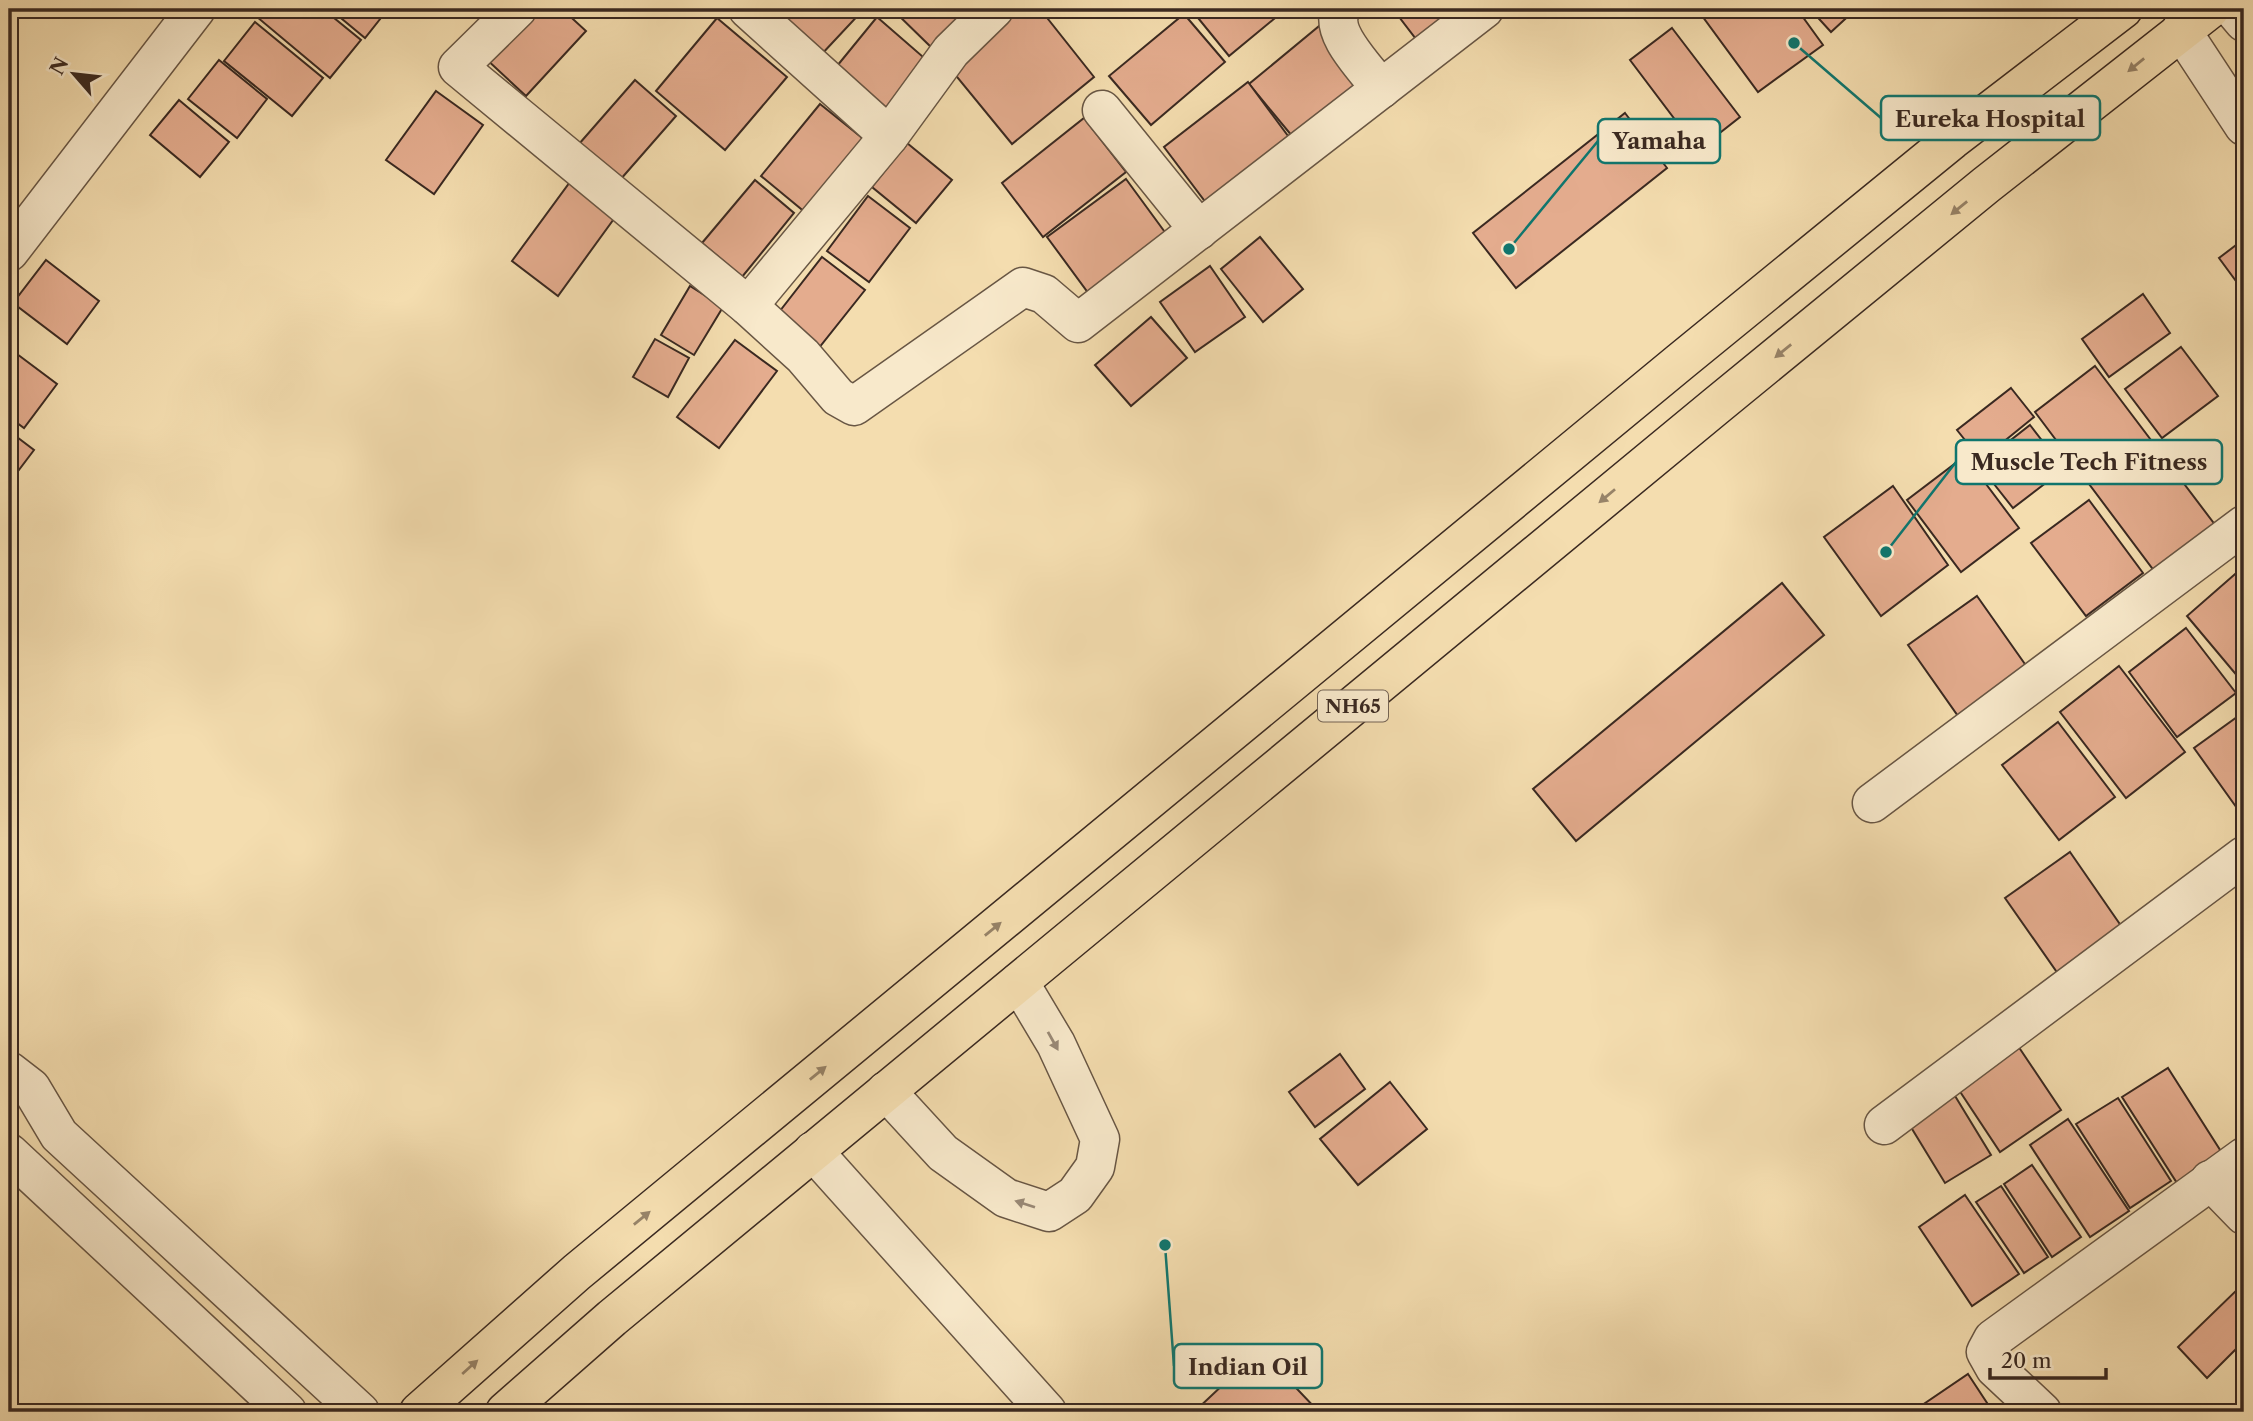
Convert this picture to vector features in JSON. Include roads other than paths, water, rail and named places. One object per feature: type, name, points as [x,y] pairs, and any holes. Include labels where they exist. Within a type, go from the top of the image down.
[{"type":"highway","name":"NH65","points":[[419,1412],[587,1263],[1680,362],[1952,141],[2123,9]]},
{"type":"highway","name":"NH65","points":[[505,1412],[612,1318],[1716,406],[2196,19]]},
{"type":"highway","points":[[1680,362],[1716,406]]},
{"type":"highway","points":[[1640,396],[1676,439]]},
{"type":"street","points":[[9,252],[196,9]]},
{"type":"street","points":[[517,9],[458,67],[748,306],[803,356],[838,397],[854,406],[1023,287],[1044,294],[1078,323],[1484,9]]},
{"type":"street","points":[[748,9],[889,136]]},
{"type":"street","points":[[748,306],[889,136],[951,51],[994,9]]},
{"type":"street","points":[[1341,9],[1337,17],[1340,32],[1381,89]]},
{"type":"street","points":[[2233,9],[2244,22]]},
{"type":"street","points":[[2196,19],[2244,126]]},
{"type":"street","points":[[1102,110],[1199,230]]},
{"type":"street","points":[[1872,803],[2244,525]]},
{"type":"street","points":[[1884,1125],[2244,856]]},
{"type":"street","points":[[886,1091],[943,1153],[1006,1198],[1049,1212],[1075,1195],[1095,1167],[1100,1139],[1056,1044],[1019,982]]},
{"type":"street","points":[[9,1071],[31,1088],[59,1135],[359,1412]]},
{"type":"street","points":[[813,1152],[1047,1412]]},
{"type":"street","points":[[9,1153],[287,1412]]},
{"type":"street","points":[[2042,1412],[1995,1368],[1986,1352],[1993,1339],[2244,1157]]},
{"type":"street","points":[[2210,1180],[2244,1215]]},
{"type":"place","name":"Eureka Hospital","points":[[1794,43]]},
{"type":"place","name":"Yamaha","points":[[1509,249]]},
{"type":"place","name":"Muscle Tech Fitness","points":[[1886,552]]},
{"type":"place","name":"Indian Oil","points":[[1165,1245]]}]
